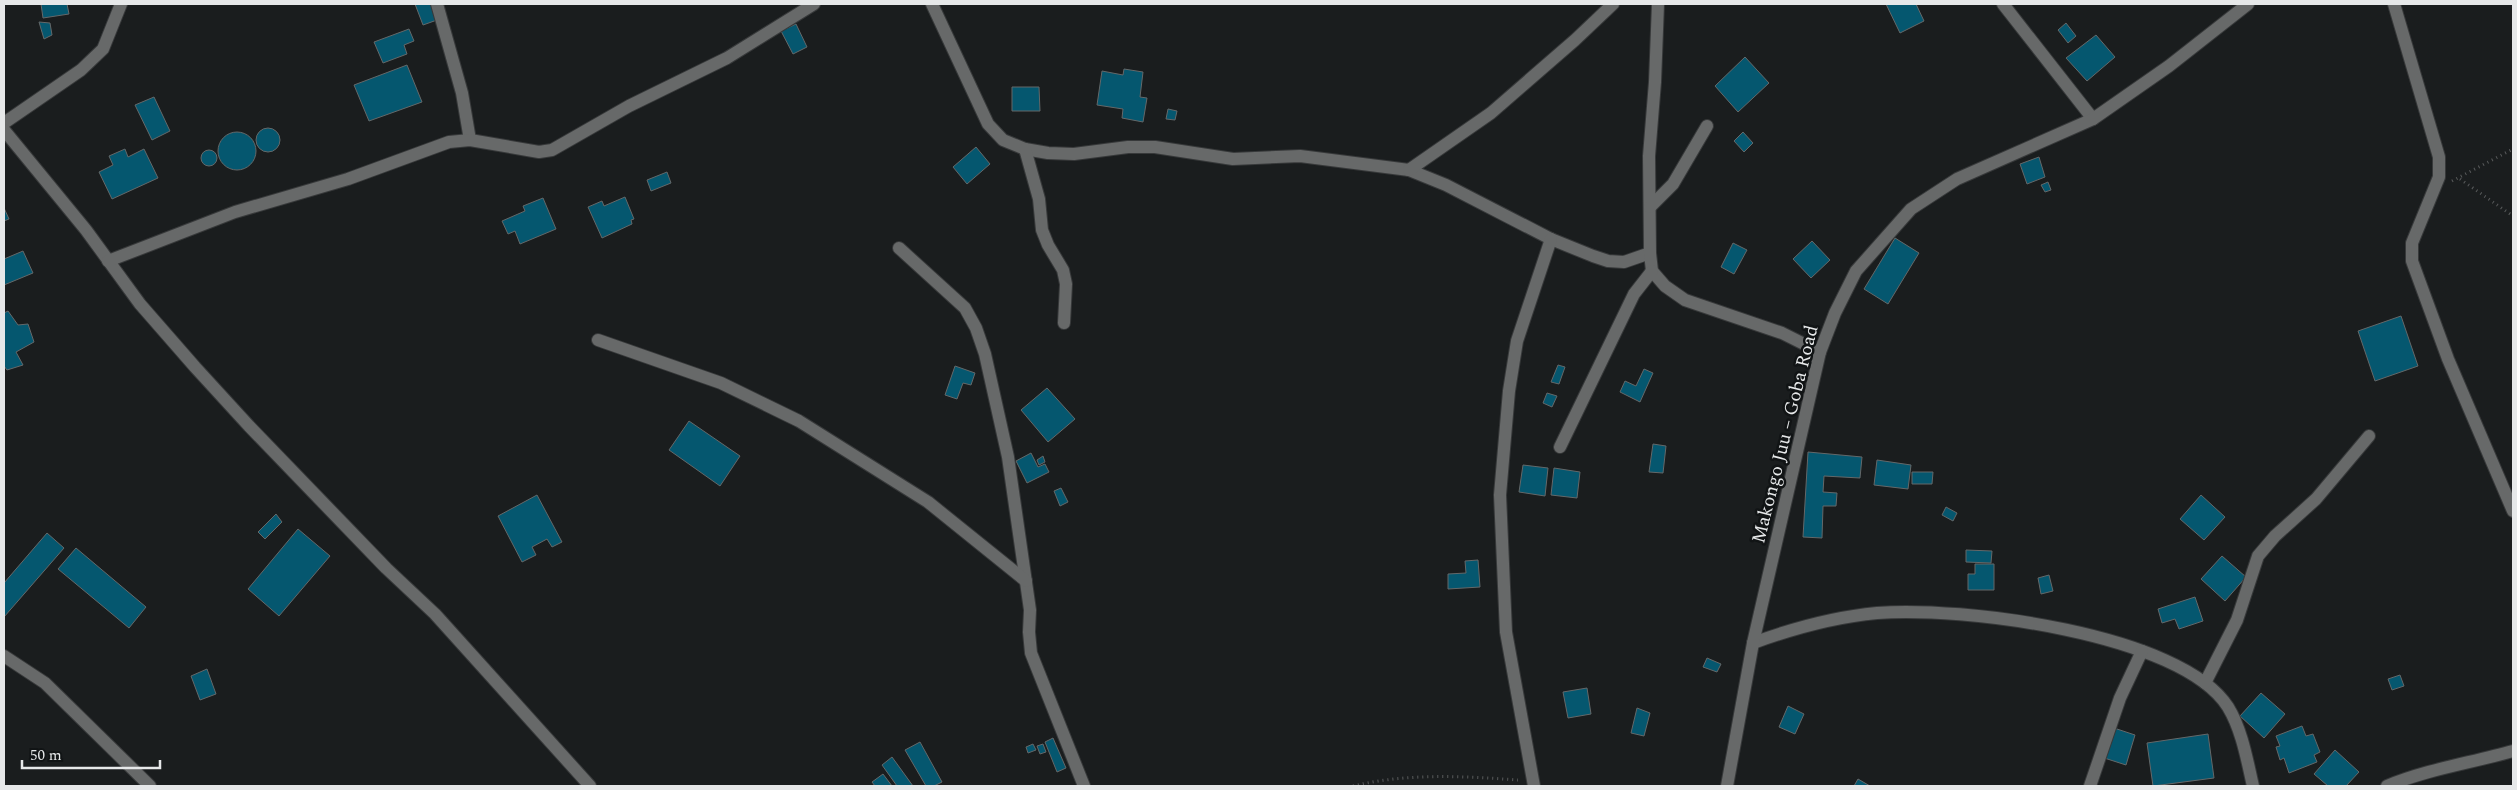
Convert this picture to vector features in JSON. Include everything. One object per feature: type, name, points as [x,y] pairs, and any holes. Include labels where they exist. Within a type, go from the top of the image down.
[{"type":"street","points":[[4,123],[81,70],[102,49],[121,4]]},
{"type":"street","points":[[437,4],[462,93],[470,140]]},
{"type":"street","points":[[108,260],[235,212],[348,179],[449,142],[470,140],[539,152],[552,150],[629,106],[727,58],[814,4]]},
{"type":"street","points":[[932,4],[988,124],[1003,140],[1025,149],[1048,153],[1074,154],[1128,147],[1155,147],[1233,159],[1300,156],[1409,170],[1446,185],[1551,239],[1608,261],[1624,262],[1650,253]]},
{"type":"street","points":[[1409,170],[1491,113],[1575,40],[1613,4]]},
{"type":"street","points":[[1658,4],[1655,82],[1649,156],[1650,253],[1652,271],[1665,286],[1686,300],[1782,332],[1820,352]]},
{"type":"street","points":[[2003,4],[2093,119]]},
{"type":"street","name":"Makongo Juu – Goba Road","points":[[1727,786],[1753,643],[1820,352],[1835,313],[1856,270],[1911,209],[1957,179],[2093,119],[2169,66],[2248,4]]},
{"type":"street","points":[[2394,4],[2439,156],[2439,177],[2412,243],[2412,261],[2448,359],[2513,511]]},
{"type":"street","points":[[1650,207],[1673,184],[1707,126]]},
{"type":"street","points":[[4,130],[42,174],[140,304],[249,426],[386,568],[435,614],[590,786]]},
{"type":"street","points":[[1025,149],[1039,199],[1042,230],[1048,245],[1064,270],[1066,284],[1064,322]]},
{"type":"street","points":[[1534,784],[1506,632],[1500,494],[1509,391],[1517,340],[1551,239]]},
{"type":"street","points":[[899,248],[965,308],[976,328],[985,354],[1008,457],[1030,610],[1029,632],[1031,653],[1084,786]]},
{"type":"street","points":[[1560,447],[1634,294],[1652,271]]},
{"type":"street","points":[[598,340],[721,383],[799,421],[928,502],[1026,581]]},
{"type":"street","points":[[2205,682],[2237,620],[2258,556],[2274,536],[2316,499],[2370,436]]},
{"type":"street","points":[[1753,643],[1789,630],[1833,618],[1919,611],[2009,618],[2142,650],[2173,663],[2205,682],[2228,707],[2242,742],[2253,786]]},
{"type":"street","points":[[2090,786],[2120,698],[2142,650]]},
{"type":"street","points":[[4,656],[45,684],[150,786]]},
{"type":"street","points":[[2388,786],[2438,769],[2513,751]]},
{"type":"path","points":[[2435,189],[2513,149]]},
{"type":"path","points":[[2459,178],[2513,216]]},
{"type":"path","points":[[1353,786],[1378,780],[1452,775],[1534,784]]},
{"type":"building","points":[[41,4],[67,4],[69,14],[43,18]]},
{"type":"building","points":[[415,4],[431,4],[437,20],[423,25]]},
{"type":"building","points":[[1886,4],[1916,4],[1924,21],[1900,33]]},
{"type":"building","points":[[39,22],[50,23],[52,35],[44,39]]},
{"type":"building","points":[[2066,23],[2076,36],[2068,43],[2058,30]]},
{"type":"building","points":[[796,24],[807,47],[793,54],[781,31]]},
{"type":"building","points":[[409,29],[414,41],[404,45],[407,54],[383,63],[374,42]]},
{"type":"building","points":[[2096,35],[2115,57],[2087,81],[2066,58]]},
{"type":"building","points":[[1745,57],[1769,83],[1738,112],[1715,86]]},
{"type":"building","points":[[407,65],[422,102],[369,121],[354,85]]},
{"type":"building","points":[[1124,69],[1143,72],[1140,97],[1147,98],[1143,122],[1122,118],[1123,109],[1097,105],[1102,71],[1123,75]]},
{"type":"building","points":[[1012,87],[1039,87],[1040,111],[1012,111]]},
{"type":"building","points":[[154,97],[170,131],[152,140],[135,105]]},
{"type":"building","points":[[1168,109],[1177,111],[1175,120],[1166,119]]},
{"type":"building","points":[[268,128],[277,131],[280,140],[277,149],[268,152],[259,149],[256,140],[259,131]]},
{"type":"building","points":[[237,132],[251,137],[256,151],[251,165],[237,170],[223,165],[218,151],[223,137]]},
{"type":"building","points":[[1743,132],[1753,143],[1744,152],[1734,141]]},
{"type":"building","points":[[976,147],[990,164],[967,184],[953,167]]},
{"type":"building","points":[[125,149],[128,157],[144,149],[158,178],[112,199],[99,172],[113,165],[109,156]]},
{"type":"building","points":[[206,150],[212,150],[217,155],[215,164],[206,166],[201,161],[201,155]]},
{"type":"building","points":[[2039,157],[2045,177],[2027,184],[2020,164]]},
{"type":"building","points":[[667,172],[671,183],[651,191],[647,180]]},
{"type":"building","points":[[2048,182],[2051,190],[2045,192],[2041,185]]},
{"type":"building","points":[[625,197],[634,219],[631,220],[632,224],[602,238],[588,207],[602,201],[604,206]]},
{"type":"building","points":[[543,198],[556,229],[520,244],[515,231],[508,234],[502,221],[525,211],[523,206]]},
{"type":"building","points":[[4,208],[9,219],[4,221]]},
{"type":"building","points":[[1895,238],[1919,253],[1888,304],[1864,289]]},
{"type":"building","points":[[1812,241],[1830,260],[1811,278],[1793,259]]},
{"type":"building","points":[[1733,243],[1747,250],[1734,274],[1721,267]]},
{"type":"building","points":[[23,251],[33,273],[4,285],[4,259]]},
{"type":"building","points":[[8,311],[18,325],[28,324],[34,342],[16,352],[23,365],[7,370],[4,366],[4,313]]},
{"type":"building","points":[[2401,316],[2418,366],[2375,381],[2358,331]]},
{"type":"building","points":[[1558,365],[1565,367],[1559,384],[1551,382]]},
{"type":"building","points":[[955,366],[975,373],[971,385],[963,383],[957,399],[945,395]]},
{"type":"building","points":[[1644,369],[1653,373],[1640,402],[1620,392],[1625,381],[1636,386]]},
{"type":"building","points":[[1047,388],[1075,419],[1048,442],[1021,410]]},
{"type":"building","points":[[1547,393],[1557,396],[1552,407],[1543,403]]},
{"type":"building","points":[[689,421],[740,456],[720,486],[669,450]]},
{"type":"building","points":[[1653,444],[1666,446],[1663,473],[1649,472]]},
{"type":"building","points":[[1808,452],[1862,457],[1860,478],[1824,476],[1823,492],[1837,493],[1836,506],[1823,506],[1822,538],[1803,537]]},
{"type":"building","points":[[1031,453],[1038,467],[1045,464],[1049,472],[1027,483],[1016,461]]},
{"type":"building","points":[[1043,456],[1045,462],[1039,465],[1037,460]]},
{"type":"building","points":[[1877,460],[1911,465],[1908,489],[1874,485]]},
{"type":"building","points":[[1523,465],[1548,468],[1545,496],[1519,492]]},
{"type":"building","points":[[1554,468],[1580,472],[1577,498],[1551,495]]},
{"type":"building","points":[[1912,472],[1933,472],[1932,484],[1912,484]]},
{"type":"building","points":[[1061,488],[1068,502],[1060,506],[1054,491]]},
{"type":"building","points":[[537,495],[562,542],[552,547],[547,539],[532,547],[536,555],[522,562],[498,516]]},
{"type":"building","points":[[2201,495],[2225,517],[2204,540],[2180,519]]},
{"type":"building","points":[[1946,507],[1957,513],[1953,521],[1942,515]]},
{"type":"building","points":[[276,514],[282,522],[265,539],[258,532]]},
{"type":"building","points":[[298,529],[330,556],[279,616],[248,589]]},
{"type":"building","points":[[47,533],[64,548],[4,617],[4,583]]},
{"type":"building","points":[[76,548],[146,607],[129,628],[58,569]]},
{"type":"building","points":[[1966,550],[1992,551],[1991,563],[1966,562]]},
{"type":"building","points":[[2222,556],[2246,577],[2225,601],[2201,579]]},
{"type":"building","points":[[1478,560],[1480,587],[1448,589],[1448,574],[1466,573],[1465,561]]},
{"type":"building","points":[[1975,564],[1994,564],[1994,590],[1968,590],[1968,574],[1975,574]]},
{"type":"building","points":[[2049,575],[2053,591],[2041,594],[2038,578]]},
{"type":"building","points":[[2195,597],[2203,621],[2179,629],[2175,619],[2162,623],[2158,609]]},
{"type":"building","points":[[1707,658],[1721,664],[1717,672],[1703,667]]},
{"type":"building","points":[[207,669],[216,694],[200,700],[191,676]]},
{"type":"building","points":[[2400,675],[2404,686],[2392,690],[2388,679]]},
{"type":"building","points":[[1587,688],[1591,714],[1568,718],[1563,692]]},
{"type":"building","points":[[2261,693],[2285,714],[2264,738],[2240,716]]},
{"type":"building","points":[[1788,706],[1804,714],[1795,734],[1779,727]]},
{"type":"building","points":[[1637,708],[1650,713],[1644,736],[1631,733]]},
{"type":"building","points":[[2105,725],[2135,735],[2126,765],[2095,755]]},
{"type":"building","points":[[2302,726],[2306,736],[2313,734],[2320,752],[2314,755],[2317,762],[2289,773],[2284,758],[2280,760],[2276,747],[2280,746],[2276,736]]},
{"type":"building","points":[[2208,734],[2214,778],[2153,786],[2147,743]]},
{"type":"building","points":[[1053,738],[1066,768],[1057,772],[1045,742]]},
{"type":"building","points":[[920,742],[942,782],[934,786],[926,786],[905,750]]},
{"type":"building","points":[[1033,744],[1036,750],[1028,753],[1026,747]]},
{"type":"building","points":[[1043,744],[1046,752],[1040,754],[1037,746]]},
{"type":"building","points":[[2335,750],[2359,772],[2346,786],[2328,786],[2314,774]]},
{"type":"building","points":[[892,757],[913,786],[897,786],[882,765]]},
{"type":"building","points":[[883,774],[892,786],[875,786],[872,782]]},
{"type":"building","points":[[1858,779],[1870,786],[1854,786]]}]
